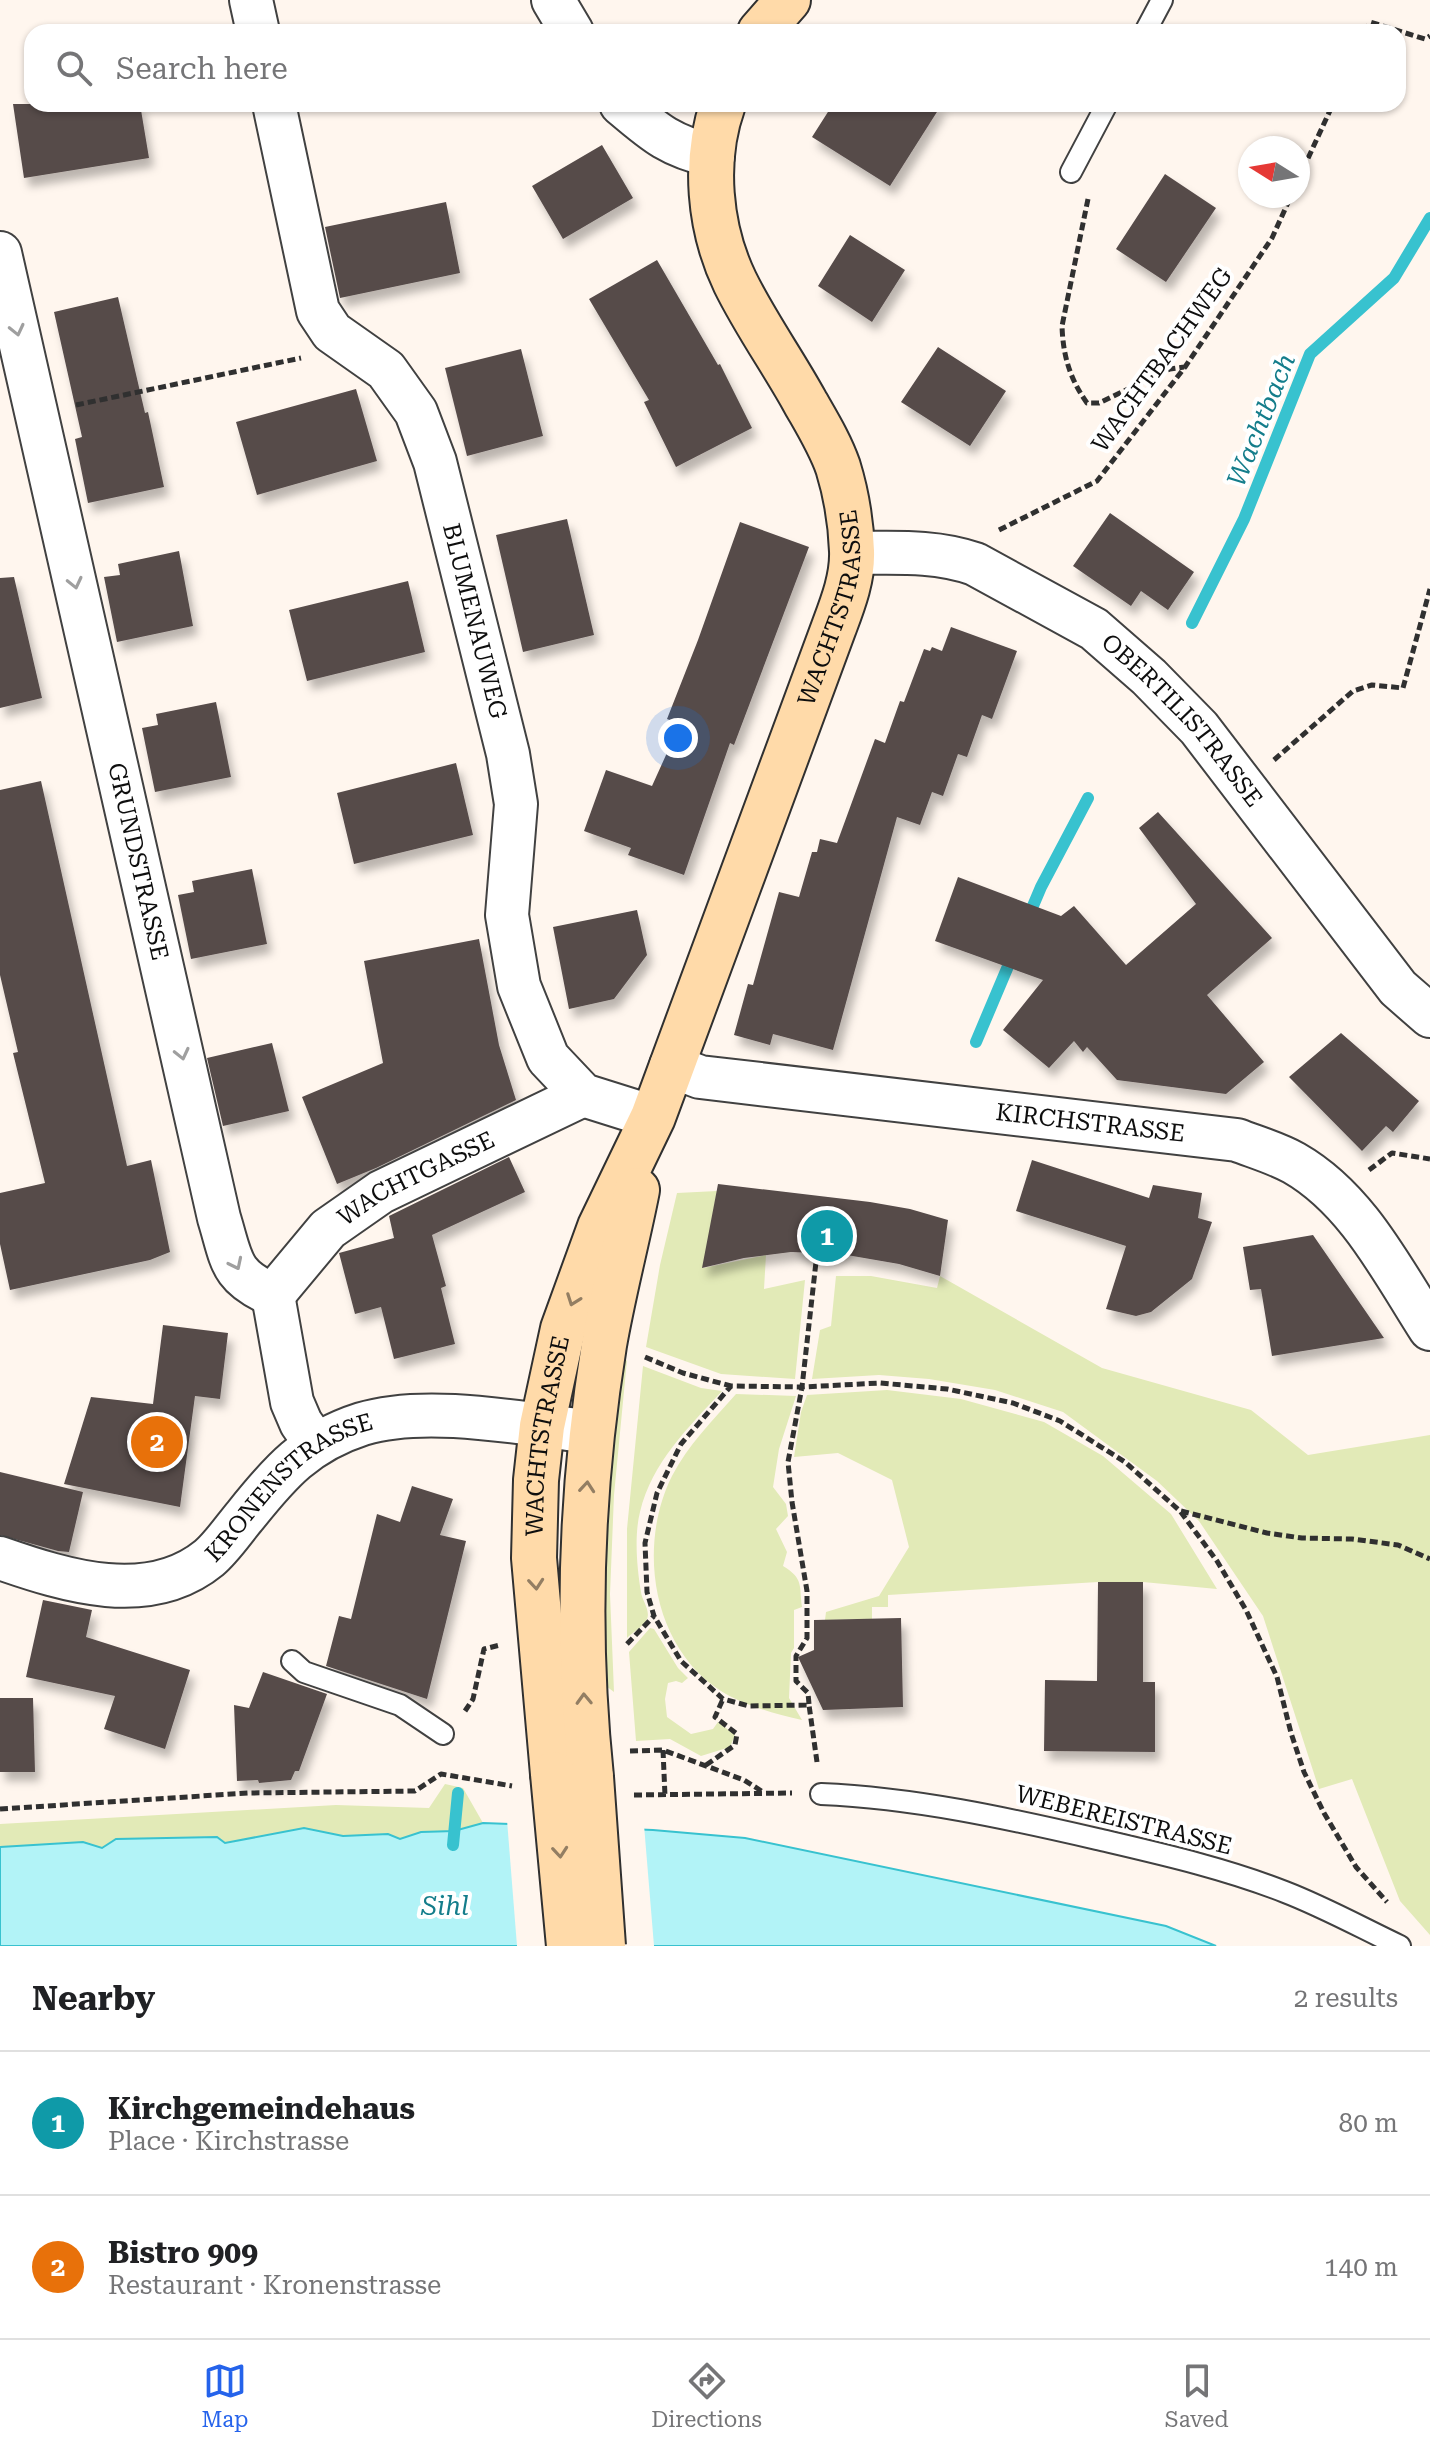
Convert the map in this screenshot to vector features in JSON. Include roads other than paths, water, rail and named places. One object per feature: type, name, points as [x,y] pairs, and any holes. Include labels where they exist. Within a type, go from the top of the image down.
[{"type":"main road","points":[[767,24],[788,0]]},
{"type":"main road","name":"WACHTSTRASSE","points":[[572,1776],[534,1558],[536,1480],[542,1426],[563,1329],[600,1227],[653,1117],[834,627],[848,587],[853,553],[847,505],[838,468],[826,439],[735,281],[715,220],[711,190],[720,112]]},
{"type":"main road","name":"WACHTSTRASSE","points":[[572,1776],[584,1709],[583,1537],[592,1432],[604,1342],[653,1117]]},
{"type":"main road","points":[[569,1946],[572,1776]]},
{"type":"main road","points":[[572,1776],[603,1946]]},
{"type":"street","points":[[251,0],[256,24]]},
{"type":"street","points":[[553,0],[567,24]]},
{"type":"street","name":"BLUMENAUWEG","points":[[276,112],[318,311],[332,332],[386,370],[416,412],[435,462],[508,754],[516,804],[507,915],[519,986],[548,1058],[583,1095],[653,1117]]},
{"type":"street","points":[[630,112],[661,138],[685,150],[713,156]]},
{"type":"street","name":"GRUNDSTRASSE","points":[[0,253],[219,1218],[236,1272],[254,1287],[273,1295]]},
{"type":"street","name":"OBERTILISTRASSE","points":[[853,553],[931,553],[954,557],[975,564],[1094,629],[1149,677],[1199,728],[1398,988],[1430,1016]]},
{"type":"street","name":"KIRCHSTRASSE","points":[[671,1066],[700,1077],[1237,1140],[1294,1163],[1337,1195],[1362,1226],[1430,1329]]},
{"type":"street","name":"WACHTGASSE","points":[[273,1295],[328,1229],[381,1192],[583,1095]]},
{"type":"street","points":[[273,1295],[292,1402],[301,1423],[316,1444]]},
{"type":"street","name":"KRONENSTRASSE","points":[[0,1558],[53,1576],[127,1587],[171,1581],[209,1557],[278,1474],[316,1444],[363,1424],[412,1416],[461,1416],[592,1432]]},
{"type":"lane","points":[[1149,24],[1162,0]]},
{"type":"lane","points":[[1071,172],[1103,112]]},
{"type":"lane","points":[[292,1661],[304,1672],[400,1705],[443,1734]]},
{"type":"lane","name":"WEBEREISTRASSE","points":[[821,1794],[917,1802],[1004,1817],[1198,1863],[1287,1892],[1400,1946]]},
{"type":"water","name":"Sihl","points":[[483,1823],[653,1830],[745,1838],[1166,1926],[1216,1946],[0,1946],[0,1847],[83,1842],[102,1848],[116,1839],[217,1837],[225,1843],[304,1828],[343,1836],[388,1834],[400,1839],[421,1832],[454,1831]]},
{"type":"waterway","name":"Wachtbach","points":[[1192,623],[1244,519],[1310,354],[1394,278],[1430,218]]},
{"type":"waterway","name":"Wachtbach","points":[[1027,920],[1088,798]]},
{"type":"waterway","name":"Wachtbach","points":[[976,1042],[1014,952]]},
{"type":"waterway","name":"Wachtbach","points":[[453,1845],[458,1793]]},
{"type":"place","name":"Kirchgemeindehaus","points":[[827,1236]]},
{"type":"place","name":"Bistro 909","points":[[157,1442]]}]
